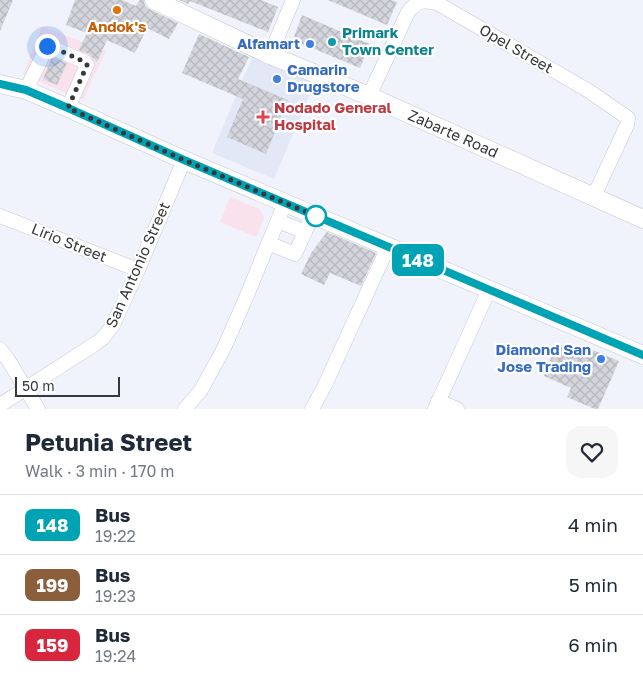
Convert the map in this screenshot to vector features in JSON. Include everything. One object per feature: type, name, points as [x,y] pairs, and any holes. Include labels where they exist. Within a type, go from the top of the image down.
[{"type":"main road","name":"Zabarte Road","points":[[154,0],[270,55],[369,96],[643,219]]},
{"type":"main road","points":[[0,84],[26,90],[184,160],[262,192],[285,204],[313,214],[643,355]]},
{"type":"street","points":[[270,55],[293,0]]},
{"type":"street","name":"Opel Street","points":[[369,96],[408,12],[414,4],[424,0],[437,3],[589,91],[628,118],[627,125],[594,196]]},
{"type":"street","points":[[26,90],[47,48],[50,46],[85,62],[87,65],[68,108]]},
{"type":"street","name":"San Antonio Street","points":[[0,405],[103,338],[113,325],[184,160]]},
{"type":"street","points":[[184,409],[201,390],[224,348],[285,204]]},
{"type":"street","points":[[268,244],[295,254],[313,214]]},
{"type":"street","name":"Lirio Street","points":[[0,216],[138,270]]},
{"type":"street","points":[[278,221],[305,232]]},
{"type":"street","points":[[312,409],[325,385],[388,247]]},
{"type":"street","points":[[457,409],[437,405],[489,290]]},
{"type":"street","points":[[0,350],[7,358],[38,409]]},
{"type":"shaded area","points":[[42,26],[106,51],[83,100],[23,75]]},
{"type":"shaded area","name":"Nodado General Hospital","points":[[253,55],[315,82],[274,179],[212,153]]},
{"type":"shaded area","points":[[230,197],[260,209],[264,218],[256,237],[220,222]]},
{"type":"building","points":[[0,0],[13,0],[0,31]]},
{"type":"building","points":[[75,0],[122,0],[136,6],[140,0],[144,0],[145,6],[149,9],[178,23],[169,39],[147,28],[135,53],[107,40],[97,62],[89,54],[79,50],[87,33],[66,25]]},
{"type":"building","points":[[179,0],[261,0],[278,7],[268,32],[190,1],[188,4]]},
{"type":"building","points":[[328,0],[391,0],[397,2],[387,25]]},
{"type":"building","name":"Primark Town Center","points":[[302,15],[370,44],[360,68],[293,40]]},
{"type":"building","points":[[199,34],[249,57],[238,79],[288,100],[266,154],[227,137],[243,99],[182,73]]},
{"type":"building","points":[[52,57],[67,63],[57,85],[43,79]]},
{"type":"building","points":[[327,232],[376,253],[361,286],[330,273],[324,285],[301,274],[311,253]]},
{"type":"building","points":[[557,343],[585,355],[588,348],[619,361],[598,409],[567,397],[571,388],[544,376]]},
{"type":"bus line","name":"148","points":[[0,84],[26,90],[184,160],[262,192],[285,204],[313,214],[643,355]]},
{"type":"place","name":"Andok's","points":[[117,10]]},
{"type":"place","name":"Primark Town Center","points":[[332,42]]},
{"type":"place","name":"Alfamart","points":[[310,44]]},
{"type":"place","name":"Camarin Drugstore","points":[[277,79]]},
{"type":"place","name":"Nodado General Hospital","points":[[263,117]]},
{"type":"place","name":"Diamond San Jose Trading","points":[[601,359]]},
{"type":"route","points":[[47,46],[85,62],[87,65],[68,108],[316,216]]}]
